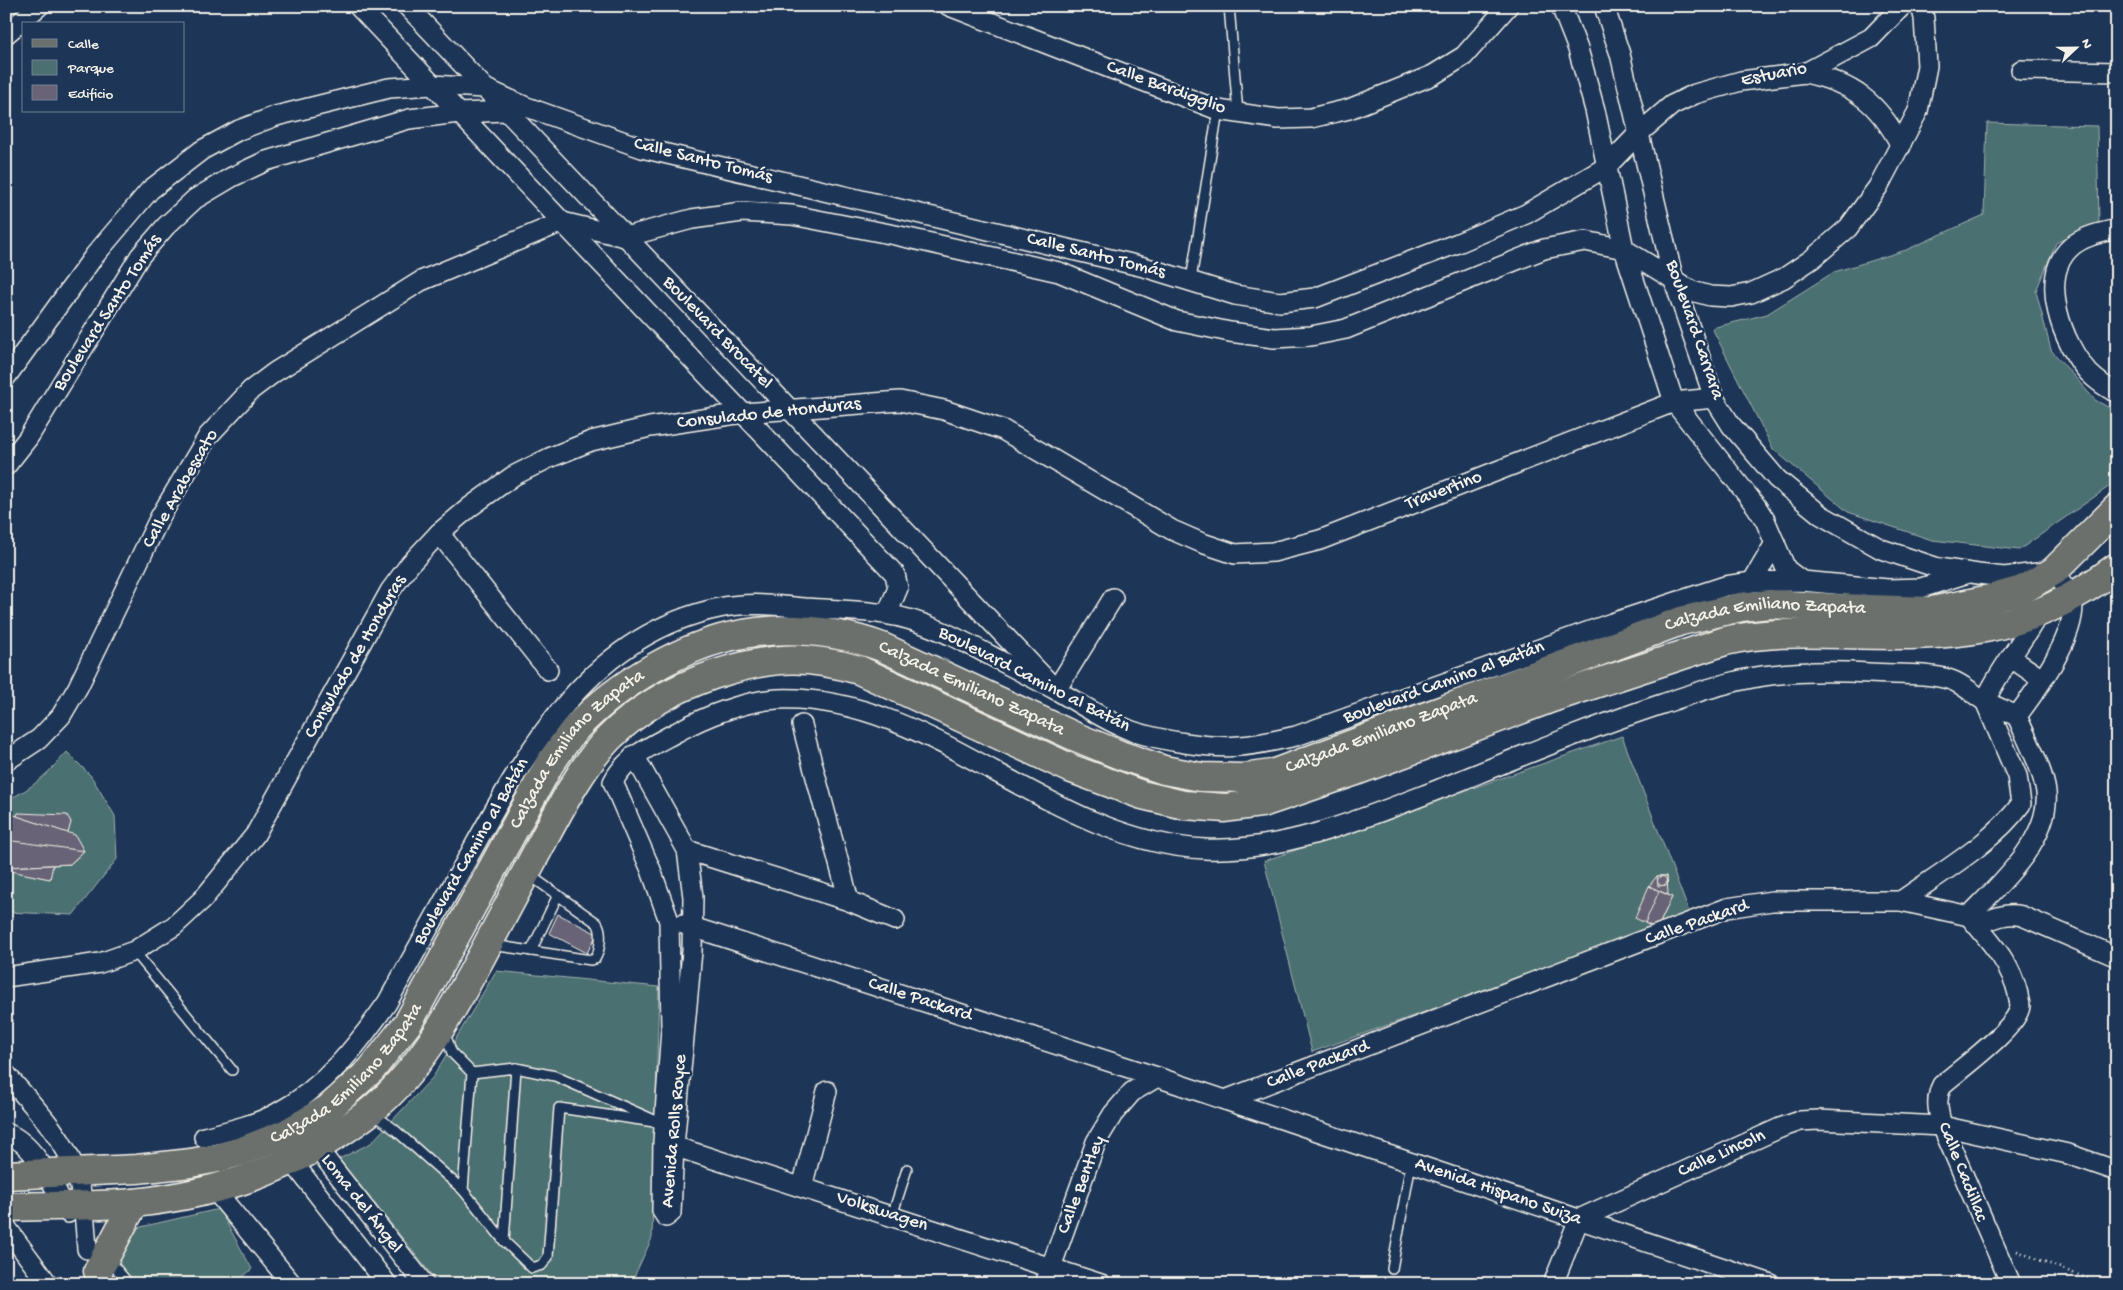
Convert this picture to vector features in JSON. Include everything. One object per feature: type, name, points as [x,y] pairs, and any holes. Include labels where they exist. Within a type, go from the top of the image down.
[{"type":"main road","name":"Calzada Emiliano Zapata","points":[[6,1175],[137,1169],[218,1158],[242,1151],[285,1134],[328,1109],[371,1070],[408,1022],[549,765],[576,729],[608,699],[641,675],[679,656],[709,644],[742,634],[776,631],[810,631],[854,637],[882,647],[1120,755],[1164,770],[1201,777],[1242,778],[1272,774],[1681,621],[1711,613],[1770,604],[1892,611],[1932,610],[1960,606],[2013,583],[2054,571],[2117,508]]},
{"type":"main road","name":"Calzada Emiliano Zapata","points":[[6,1207],[134,1203],[214,1189],[254,1178],[292,1161],[317,1148],[369,1112],[409,1074],[442,1026],[571,790],[609,738],[649,705],[691,683],[729,670],[769,660],[806,658],[833,663],[858,670],[1072,769],[1142,795],[1184,804],[1225,808],[1262,803],[1552,698],[1734,638],[1752,634],[1788,633],[1953,634],[1998,627],[2039,613],[2072,597],[2117,567]]},
{"type":"main road","points":[[99,1265],[134,1203]]},
{"type":"street","points":[[6,34],[39,6]]},
{"type":"street","name":"Boulevard Brocatel","points":[[358,6],[895,574],[898,588],[887,614]]},
{"type":"street","name":"Boulevard Brocatel","points":[[407,6],[1056,690]]},
{"type":"street","name":"Calle Bardigglio","points":[[949,6],[1218,110],[1278,119],[1311,118],[1349,109],[1434,75],[1464,56],[1508,6]]},
{"type":"street","name":"Boulevard Carrara","points":[[1561,6],[1583,66],[1595,110],[1624,249],[1674,402],[1756,506],[1786,569],[1802,581]]},
{"type":"street","name":"Boulevard Carrara","points":[[1604,6],[1620,54],[1674,281],[1714,398],[1731,425],[1776,479],[1821,515],[1881,549],[1917,562],[2013,583]]},
{"type":"street","name":"Estuario","points":[[1639,133],[1672,105],[1695,94],[1741,81],[1805,73],[1872,38],[1902,6]]},
{"type":"street","name":"Calle Santo Tomás","points":[[562,222],[625,237],[692,219],[742,212],[792,215],[895,235],[1059,272],[1177,321],[1230,332],[1274,338],[1311,336],[1346,329],[1544,249],[1585,241],[1624,249],[1692,291],[1710,296],[1731,297],[1751,293],[1784,278],[1812,259],[1848,228],[1878,187],[1918,111],[1927,66],[1924,18],[1921,6]]},
{"type":"street","points":[[2022,70],[2117,72]]},
{"type":"street","points":[[1805,73],[1826,77],[1845,85],[1863,96],[1887,122],[1901,146]]},
{"type":"street","name":"Boulevard Santo Tomás","points":[[6,377],[95,255],[150,190],[202,150],[239,130],[276,116],[389,88],[432,84],[484,88]]},
{"type":"street","name":"Calle Santo Tomás","points":[[484,88],[524,106],[642,148],[1144,266],[1235,295],[1280,302],[1315,298],[1458,243],[1526,214],[1606,167],[1639,133]]},
{"type":"street","points":[[506,111],[524,106]]},
{"type":"street","name":"Boulevard Santo Tomás","points":[[6,466],[28,438],[140,256],[166,226],[195,199],[232,177],[266,161],[409,119],[459,113],[506,111]]},
{"type":"street","name":"Calle Arabescato","points":[[6,761],[40,739],[61,716],[78,687],[160,517],[208,436],[251,390],[275,372],[422,281],[562,222]]},
{"type":"street","points":[[2117,229],[2080,239],[2069,248],[2058,266],[2054,284],[2056,308],[2075,354],[2089,372],[2107,388],[2117,393]]},
{"type":"street","name":"Travertino","points":[[1172,530],[1235,554],[1274,552],[1320,540],[1674,402],[1714,398]]},
{"type":"street","name":"Consulado de Honduras","points":[[6,977],[100,963],[134,951],[174,926],[203,899],[256,834],[390,591],[410,564],[439,533],[470,506],[513,476],[549,458],[591,441],[650,427],[743,413],[790,411],[900,401],[944,410],[1003,430],[1172,530]]},
{"type":"street","points":[[439,533],[548,670]]},
{"type":"street","points":[[1752,582],[1775,543]]},
{"type":"street","points":[[2017,716],[2056,657],[2072,620],[2072,597],[2054,571]]},
{"type":"street","name":"Boulevard Camino al Batán","points":[[204,1137],[232,1130],[276,1114],[310,1093],[342,1061],[365,1034],[387,1002],[515,773],[560,709],[589,677],[623,650],[648,634],[717,608],[740,605],[766,605],[887,614],[942,630],[1056,690],[1095,714],[1132,731],[1199,744],[1236,747],[1267,743],[1296,736],[1621,620],[1725,586],[1752,582],[1802,581],[1905,589],[1922,588],[1968,573]]},
{"type":"street","points":[[1902,901],[1996,832],[2011,818],[2021,804],[2017,776],[1985,701],[1994,683],[2039,613],[2013,583]]},
{"type":"street","points":[[1056,690],[1113,598]]},
{"type":"street","points":[[2011,658],[2042,679]]},
{"type":"street","points":[[895,920],[849,901],[687,850],[634,755],[686,727],[726,710],[773,699],[815,700],[868,712],[918,731],[1059,807],[1146,841],[1179,847],[1211,849],[1250,847],[1288,841],[1378,814],[1597,726],[1720,685],[1763,676],[1842,672],[1930,676],[1953,680],[1985,701],[2017,716],[2039,767],[2046,791],[2045,810],[2040,830],[2032,845],[1973,921]]},
{"type":"street","points":[[802,724],[849,901]]},
{"type":"street","name":"Avenida Rolls Royce","points":[[634,755],[613,782],[651,870],[669,921],[671,1028],[668,1144]]},
{"type":"street","points":[[2021,804],[2045,810]]},
{"type":"street","name":"Avenida Rolls Royce","points":[[668,1144],[693,926],[693,897],[687,850]]},
{"type":"street","name":"Calle Packard","points":[[669,921],[693,926],[1225,1100],[1727,908],[1772,901],[1902,901],[1973,921]]},
{"type":"street","points":[[1973,921],[2004,914],[2022,916],[2117,957]]},
{"type":"street","name":"Calle Cadillac","points":[[1973,921],[2005,960],[2016,983],[2020,1006],[2014,1021],[2005,1032],[1942,1085],[1938,1095],[1938,1110],[1942,1126],[2011,1284]]},
{"type":"street","points":[[6,1074],[57,1137],[76,1172],[74,1204]]},
{"type":"street","name":"Calle Bentley","points":[[1048,1275],[1096,1142],[1113,1114],[1132,1092],[1157,1077]]},
{"type":"street","points":[[802,1187],[827,1091]]},
{"type":"street","name":"Avenida Hispano Suiza","points":[[1225,1100],[1771,1284]]},
{"type":"street","name":"Calle Lincoln","points":[[1579,1219],[1780,1128],[1800,1121],[1818,1120],[1942,1126],[2068,1154],[2117,1171]]},
{"type":"street","points":[[6,1133],[22,1141],[45,1173],[74,1204],[99,1265]]},
{"type":"street","name":"Volkswagen","points":[[668,1144],[892,1216],[1048,1275],[1101,1284]]},
{"type":"street","name":"Loma del Ángel","points":[[317,1148],[424,1284]]},
{"type":"street","name":"Loma del Ángel","points":[[292,1161],[388,1284]]},
{"type":"street","points":[[319,1196],[341,1178]]},
{"type":"street","points":[[214,1189],[292,1284]]},
{"type":"street","points":[[1553,1284],[1579,1219]]},
{"type":"street","points":[[6,1227],[48,1284]]},
{"type":"lane","points":[[1229,6],[1238,113]]},
{"type":"lane","points":[[1192,280],[1218,110]]},
{"type":"lane","points":[[487,945],[591,960],[597,956],[600,926],[526,872]]},
{"type":"lane","points":[[531,951],[558,895]]},
{"type":"lane","points":[[134,951],[232,1070]]},
{"type":"lane","points":[[442,1026],[452,1053],[472,1073],[463,1190]]},
{"type":"lane","points":[[369,1112],[394,1128],[463,1190],[504,1241],[532,1268],[542,1265],[548,1257],[559,1108],[661,1123],[556,1076],[516,1068],[472,1073]]},
{"type":"lane","points":[[504,1241],[516,1068]]},
{"type":"lane","points":[[1392,1269],[1411,1162]]},
{"type":"lane","points":[[892,1216],[907,1169]]},
{"type":"lane","points":[[99,1265],[129,1284]]},
{"type":"path","points":[[1991,1241],[2101,1284]]},
{"type":"green space","points":[[1987,123],[2097,126],[2099,222],[2056,243],[2036,291],[2051,350],[2095,400],[2117,412],[2117,481],[2019,550],[1932,540],[1848,512],[1773,449],[1712,328],[1767,314],[1834,272],[1906,250],[1984,215]]},
{"type":"green space","points":[[1622,736],[1691,917],[1312,1052],[1264,861]]},
{"type":"green space","points":[[67,752],[91,776],[115,816],[117,859],[73,915],[6,912],[6,870],[50,879],[53,865],[70,864],[84,851],[75,835],[68,833],[71,822],[67,815],[17,816],[6,812],[6,800],[32,786]]},
{"type":"green space","points":[[496,971],[659,987],[652,1238],[634,1277],[626,1284],[439,1284],[339,1159],[371,1143],[433,1077]]},
{"type":"green space","points":[[219,1209],[252,1269],[235,1284],[111,1284],[109,1254],[132,1229]]},
{"type":"building","points":[[8,813],[75,835],[84,851],[70,864],[6,867]]},
{"type":"building","points":[[18,813],[67,815],[71,822],[68,833],[17,816]]},
{"type":"building","points":[[6,840],[84,851],[70,864],[6,867]]},
{"type":"building","points":[[53,865],[50,879],[6,870],[6,867]]},
{"type":"building","points":[[1657,876],[1667,876],[1668,895],[1649,886]]},
{"type":"building","points":[[1657,876],[1667,876],[1667,885],[1658,886]]},
{"type":"building","points":[[1662,877],[1666,881],[1662,885],[1658,881]]},
{"type":"building","points":[[1649,886],[1672,897],[1657,929],[1635,918]]},
{"type":"building","points":[[1659,891],[1672,897],[1657,929],[1645,923]]},
{"type":"building","points":[[558,914],[597,934],[587,953],[549,933]]}]
